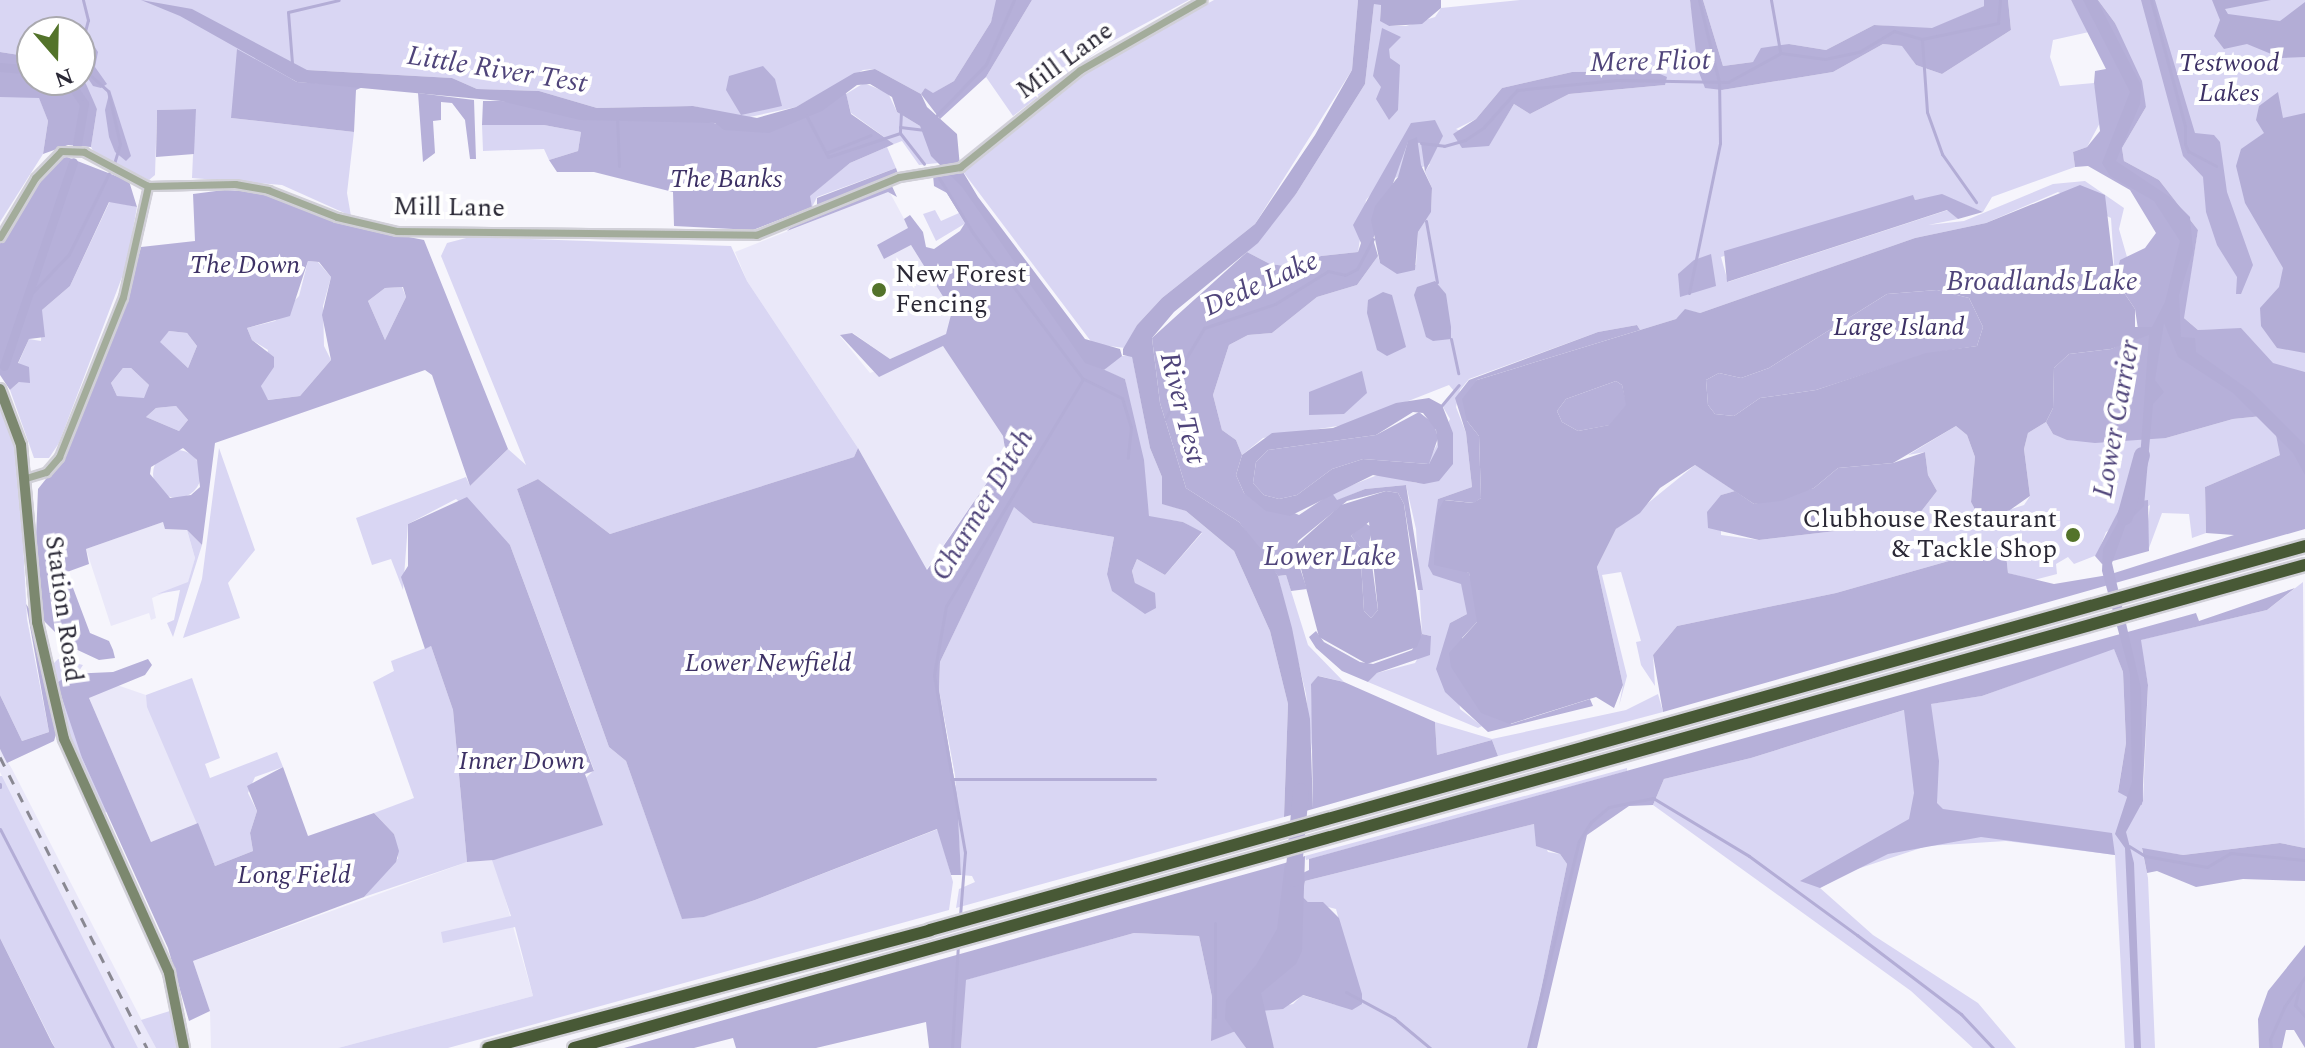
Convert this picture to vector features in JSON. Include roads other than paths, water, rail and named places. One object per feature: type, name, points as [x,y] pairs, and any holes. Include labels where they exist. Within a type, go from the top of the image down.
[{"type":"highway","points":[[488,1048],[930,930],[2103,605],[2305,546]]},
{"type":"highway","points":[[574,1048],[2300,567]]},
{"type":"street","name":"Mill Lane","points":[[0,237],[35,178],[61,151],[84,152],[148,186],[235,184],[397,231],[432,234],[469,228],[740,236],[777,227],[899,177],[960,167],[1109,50],[1202,0]]},
{"type":"street","points":[[26,478],[46,472],[59,457],[123,297],[148,186]]},
{"type":"street","name":"Station Road","points":[[0,389],[21,445],[37,622],[60,725],[169,973],[184,1048]]},
{"type":"water","points":[[141,0],[192,9],[307,70],[452,78],[477,89],[539,91],[597,108],[693,106],[757,118],[796,107],[854,73],[875,69],[921,94],[927,107],[957,134],[960,167],[978,197],[1085,339],[1120,349],[1122,356],[1104,370],[1085,363],[962,187],[931,156],[920,126],[897,112],[892,97],[870,84],[857,85],[822,111],[769,133],[724,130],[715,123],[580,120],[501,101],[297,82],[180,16]]},
{"type":"water","points":[[1358,0],[1441,0],[1441,8],[1422,24],[1389,26],[1380,21],[1381,5],[1374,4],[1365,84],[1296,194],[1258,243],[1174,312],[1152,338],[1160,403],[1186,488],[1239,522],[1278,576],[1310,719],[1313,809],[1284,817],[1288,704],[1270,631],[1234,551],[1186,511],[1162,504],[1162,477],[1150,448],[1132,357],[1123,355],[1123,349],[1137,325],[1162,298],[1255,224],[1315,135],[1352,70]]},
{"type":"water","name":"Broadlands Lake","points":[[2083,0],[2097,0],[2141,85],[2140,104],[2116,161],[2170,197],[2190,217],[2193,251],[2179,295],[2181,337],[2195,338],[2196,352],[2252,392],[2305,445],[2305,475],[2293,453],[2233,393],[2178,357],[2164,323],[2155,380],[2164,392],[2153,404],[2144,506],[2126,524],[2112,563],[2141,688],[2143,801],[2126,832],[2134,863],[2141,1048],[2134,1048],[2125,848],[2115,834],[2132,782],[2130,674],[2102,571],[2103,549],[2138,486],[2149,335],[2111,349],[2069,354],[2054,368],[2053,408],[2046,422],[2028,433],[2024,449],[2030,496],[2010,510],[1980,519],[1971,502],[1975,457],[1967,435],[1956,426],[1893,463],[1838,468],[1814,488],[1781,501],[1754,504],[1695,465],[1660,488],[1640,513],[1616,529],[1597,567],[1623,685],[1614,708],[1596,697],[1510,724],[1481,713],[1451,667],[1449,653],[1477,622],[1469,573],[1434,565],[1436,514],[1444,500],[1473,503],[1481,498],[1479,436],[1467,421],[1462,399],[1477,380],[1676,319],[1685,309],[1700,313],[1915,238],[1986,223],[2080,185],[2105,195],[2115,279],[2135,309],[2135,327],[2152,327],[2165,302],[2180,241],[2154,201],[2110,176],[2102,163],[2130,92]],"holes":[[[1937,290],[1969,298],[1983,327],[1977,346],[1926,353],[1816,390],[1760,398],[1734,416],[1715,414],[1708,405],[1706,380],[1719,373],[1741,378],[1769,368],[1887,294]],[[1616,381],[1622,385],[1626,405],[1609,425],[1578,431],[1562,422],[1557,411],[1566,399]]]},
{"type":"water","points":[[2212,0],[2271,0],[2225,9],[2228,14],[2280,21],[2305,2],[2305,57],[2281,58],[2247,44],[2224,49],[2214,36],[2220,20]]},
{"type":"water","points":[[2278,92],[2283,118],[2305,113],[2305,353],[2277,348],[2261,326],[2260,308],[2279,287],[2283,268],[2245,203],[2236,166],[2241,149],[2264,133],[2256,120],[2259,106]]},
{"type":"water","points":[[1417,137],[1421,165],[1432,188],[1431,212],[1418,232],[1415,270],[1397,274],[1380,263],[1371,220],[1375,206],[1398,177],[1408,141]]},
{"type":"water","points":[[1435,281],[1446,294],[1451,339],[1433,341],[1426,337],[1414,295],[1417,287]]},
{"type":"water","points":[[1383,292],[1392,295],[1406,347],[1387,356],[1377,350],[1367,313],[1368,300]]},
{"type":"water","points":[[1429,398],[1442,405],[1453,433],[1453,464],[1439,481],[1424,484],[1373,475],[1290,516],[1266,511],[1244,493],[1236,475],[1242,455],[1272,433],[1333,428],[1396,403]],"holes":[[[1413,412],[1423,413],[1436,430],[1438,447],[1429,464],[1363,459],[1332,469],[1297,495],[1279,499],[1264,495],[1253,483],[1256,462],[1268,450],[1376,435]]]},
{"type":"water","name":"Lower Lake","points":[[1386,491],[1398,493],[1404,504],[1422,634],[1417,647],[1367,664],[1319,637],[1295,546],[1341,505]],"holes":[[[1369,522],[1378,610],[1371,618],[1364,611],[1360,547],[1351,536]]]},
{"type":"water","points":[[1305,856],[1302,951],[1296,964],[1261,993],[1274,1048],[1246,1048],[1225,1019],[1226,1000],[1256,965],[1277,929],[1285,863]]},
{"type":"waterway","points":[[83,0],[88,20],[81,46],[89,74],[108,91],[120,144],[114,164]]},
{"type":"waterway","points":[[292,63],[288,12],[339,0]]},
{"type":"waterway","points":[[935,117],[986,64],[1014,0]]},
{"type":"waterway","points":[[1689,293],[1720,143],[1719,82],[1699,0]]},
{"type":"waterway","points":[[1771,0],[1780,51]]},
{"type":"waterway","name":"Mere Fliot","points":[[1421,143],[1444,146],[1465,140],[1484,127],[1517,90],[1617,80],[1728,82],[1781,53],[1825,59],[1859,52],[1894,31],[1922,39],[1998,23],[2000,0]]},
{"type":"waterway","points":[[2151,0],[2185,126],[2185,144],[2188,151],[2216,166]]},
{"type":"waterway","points":[[1922,40],[1927,112],[1942,154],[1976,202]]},
{"type":"waterway","points":[[0,67],[16,68]]},
{"type":"waterway","points":[[77,144],[84,104],[79,96]]},
{"type":"waterway","points":[[901,112],[900,133],[924,164]]},
{"type":"waterway","points":[[806,115],[828,157],[900,133]]},
{"type":"waterway","points":[[617,118],[619,166]]},
{"type":"waterway","points":[[900,127],[923,130]]},
{"type":"waterway","points":[[826,153],[871,135]]},
{"type":"waterway","points":[[4,366],[73,162]]},
{"type":"waterway","points":[[33,292],[69,254],[109,173]]},
{"type":"waterway","name":"Charmer Ditch","points":[[939,178],[973,233],[1083,379],[946,606],[934,675],[965,852],[960,916]]},
{"type":"waterway","points":[[1426,221],[1437,282]]},
{"type":"waterway","name":"Dede Lake","points":[[1165,419],[1176,400],[1179,370],[1204,328],[1275,304],[1328,271],[1345,275],[1357,269],[1373,239]]},
{"type":"waterway","points":[[1451,339],[1458,373]]},
{"type":"waterway","points":[[1084,379],[1122,398],[1131,427],[1128,458]]},
{"type":"waterway","points":[[1442,405],[1459,385]]},
{"type":"waterway","name":"Lower Carrier","points":[[2125,517],[2142,455]]},
{"type":"waterway","points":[[951,779],[1155,779]]},
{"type":"waterway","name":"River Test","points":[[1293,879],[1301,791]]},
{"type":"waterway","points":[[1528,1048],[1579,841],[1591,822],[1609,807],[1653,798],[1749,856],[1857,935],[1961,1014],[1993,1048]]},
{"type":"waterway","points":[[0,829],[113,1048]]},
{"type":"waterway","points":[[2129,846],[2145,856],[2207,867],[2230,853],[2305,860]]},
{"type":"waterway","points":[[1215,923],[1215,1017]]},
{"type":"waterway","name":"Charmer Ditch","points":[[952,1048],[958,944]]},
{"type":"waterway","points":[[2271,1048],[2270,1039],[2284,1007],[2305,977]]},
{"type":"waterway","points":[[2300,985],[2295,1005],[2305,1016]]},
{"type":"waterway","points":[[1346,992],[1394,1018],[1430,1048]]},
{"type":"railway","points":[[0,757],[147,1048]]},
{"type":"place","name":"New Forest Fencing","points":[[879,290]]},
{"type":"place","name":"Clubhouse Restaurant & Tackle Shop","points":[[2073,535]]},
{"type":"park label","name":"Testwood Lakes","points":[[2229,79]]},
{"type":"park label","name":"The Banks","points":[[726,180]]},
{"type":"park label","name":"The Down","points":[[245,266]]},
{"type":"park label","name":"Large Island","points":[[1899,328]]},
{"type":"park label","name":"Lower Newfield","points":[[768,664]]},
{"type":"park label","name":"Inner Down","points":[[522,762]]},
{"type":"park label","name":"Long Field","points":[[294,876]]},
{"type":"water label","name":"Little River Test","points":[[497,70]]}]
